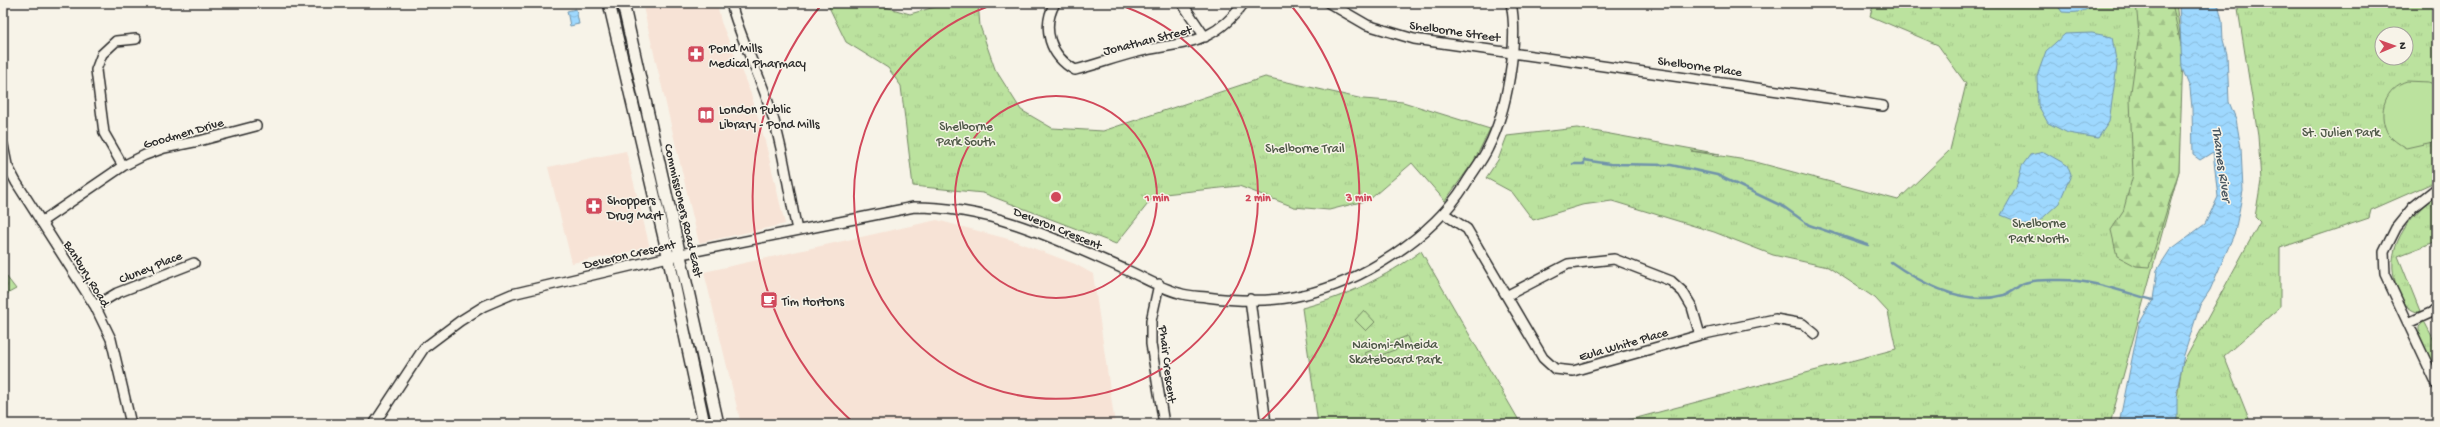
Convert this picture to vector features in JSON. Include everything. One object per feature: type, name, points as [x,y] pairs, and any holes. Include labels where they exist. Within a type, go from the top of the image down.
[{"type":"main road","name":"Commissioners Road East","points":[[610,3],[704,424]]},
{"type":"main road","name":"Commissioners Road East","points":[[623,3],[682,254],[718,424]]},
{"type":"street","points":[[731,3],[743,44],[770,106],[796,230]]},
{"type":"street","name":"Jonathan Street","points":[[1055,3],[1047,23],[1052,44],[1062,63],[1075,70],[1137,52],[1184,45],[1205,37],[1232,19],[1244,3]]},
{"type":"street","points":[[1182,3],[1205,37]]},
{"type":"street","name":"Shelborne Street","points":[[1329,3],[1368,25],[1414,39],[1512,51]]},
{"type":"street","name":"Deveron Crescent","points":[[374,424],[424,348],[460,321],[484,306],[512,294],[682,254],[914,207],[939,207],[979,213],[1024,225],[1178,293],[1232,300],[1302,295],[1359,276],[1413,240],[1443,213],[1457,197],[1489,147],[1506,94],[1512,51],[1513,15],[1511,3]]},
{"type":"street","points":[[123,166],[104,133],[96,70],[102,54],[116,41],[136,39]]},
{"type":"street","name":"Shelborne Place","points":[[1512,51],[1884,106]]},
{"type":"street","name":"Goodmen Drive","points":[[41,222],[123,166],[164,148],[199,141],[256,126]]},
{"type":"street","name":"Banbury Road","points":[[3,145],[6,165],[95,306],[111,339],[131,424]]},
{"type":"street","points":[[2437,188],[2413,207],[2396,228],[2384,252],[2385,274],[2437,385]]},
{"type":"street","name":"Eula White Place","points":[[1443,213],[1467,229],[1508,296],[1543,358],[1555,369],[1573,371],[1700,336],[1775,319],[1803,324],[1815,334]]},
{"type":"street","points":[[1508,296],[1568,264],[1614,259],[1671,281],[1684,292],[1692,307],[1700,336]]},
{"type":"street","name":"Cluney Place","points":[[95,306],[117,293],[194,262]]},
{"type":"street","name":"Phair Crescent","points":[[1159,284],[1151,321],[1151,344],[1164,424]]},
{"type":"street","points":[[1250,299],[1266,424]]},
{"type":"street","points":[[2408,323],[2437,310]]},
{"type":"shaded area","points":[[642,3],[717,3],[721,22],[751,94],[765,141],[785,224],[699,243]]},
{"type":"shaded area","points":[[626,151],[650,248],[572,263],[548,167]]},
{"type":"shaded area","points":[[937,220],[1012,240],[1075,264],[1093,274],[1115,424],[741,424],[704,272]]},
{"type":"green space","name":"Shelborne Trail","points":[[827,3],[871,3],[910,14],[949,3],[978,3],[980,26],[995,69],[1021,110],[1052,128],[1103,131],[1265,77],[1363,99],[1403,102],[1490,129],[1474,161],[1445,201],[1412,163],[1369,200],[1329,210],[1294,207],[1239,186],[1155,195],[1116,244],[983,193],[913,186],[901,86],[888,68],[846,42]]},
{"type":"green space","name":"Shelborne Park North","points":[[1877,3],[2176,3],[2181,42],[2179,171],[2110,424],[1614,424],[1896,349],[1888,312],[1875,298],[1828,267],[1773,255],[1714,232],[1612,201],[1582,205],[1533,220],[1512,192],[1486,178],[1498,160],[1507,136],[1577,128],[1720,154],[1691,151],[1752,161],[1898,200],[1950,150],[1966,84],[1938,45],[1870,16],[1873,6]]},
{"type":"green space","points":[[2136,3],[2172,3],[2183,55],[2179,171],[2149,267],[2136,266],[2117,256],[2111,230],[2123,212],[2133,175],[2130,99],[2139,34]]},
{"type":"green space","name":"St. Julien Park","points":[[2237,3],[2437,3],[2437,181],[2371,210],[2369,218],[2280,248],[2280,307],[2224,356],[2251,424],[2173,424],[2182,365],[2260,222],[2255,217],[2261,181],[2258,136]]},
{"type":"green space","points":[[2407,81],[2428,82],[2437,85],[2437,141],[2406,148],[2393,139],[2387,132],[2383,116],[2385,101],[2394,89]]},
{"type":"green space","points":[[2437,193],[2437,241],[2398,256],[2420,311],[2417,312],[2410,309],[2405,304],[2398,290],[2394,275],[2393,261],[2395,248],[2407,224]]},
{"type":"green space","name":"Naiomi-Almeida Skateboard Park","points":[[1421,251],[1521,424],[1318,424],[1302,308],[1334,298],[1379,278]]},
{"type":"green space","points":[[3,272],[16,289],[3,296]]},
{"type":"green space","points":[[1364,310],[1375,322],[1366,331],[1355,320]]},
{"type":"green space","points":[[2424,321],[2437,346],[2437,374],[2419,334],[2419,327]]},
{"type":"green space","points":[[1407,336],[1410,344],[1368,360],[1365,353]]},
{"type":"water","points":[[2056,3],[2096,3],[2084,11],[2062,12]]},
{"type":"water","name":"Thames River","points":[[2179,3],[2218,3],[2222,20],[2223,40],[2227,54],[2229,102],[2236,119],[2241,148],[2243,191],[2235,232],[2210,290],[2200,305],[2184,355],[2177,391],[2177,424],[2119,424],[2139,324],[2153,300],[2157,270],[2170,250],[2205,224],[2218,197],[2213,152],[2200,160],[2193,155],[2192,108],[2190,88],[2182,68]]},
{"type":"water","points":[[576,9],[579,24],[570,26],[567,11]]},
{"type":"water","points":[[2092,33],[2112,37],[2117,66],[2109,122],[2098,138],[2068,133],[2048,123],[2038,105],[2037,76],[2046,51],[2065,34]]},
{"type":"water","points":[[2044,152],[2067,165],[2071,175],[2059,203],[2035,225],[2026,225],[2001,215],[2016,188],[2022,166],[2030,155]]},
{"type":"waterway","points":[[1573,164],[1584,164],[1584,160],[1610,164],[1671,165],[1717,175],[1784,207],[1809,225],[1868,245]]},
{"type":"waterway","points":[[1891,262],[1930,285],[1944,291],[1974,298],[1989,298],[2004,295],[2022,284],[2031,281],[2070,280],[2094,284],[2153,300]]},
{"type":"place","name":"Pond Mills Medical Pharmacy","points":[[696,54]]},
{"type":"place","name":"London Public Library - Pond Mills","points":[[706,115]]},
{"type":"place","name":"Shoppers Drug Mart","points":[[594,206]]},
{"type":"place","name":"Tim Hortons","points":[[769,300]]},
{"type":"park label","name":"Shelborne Park South","points":[[966,132]]}]
